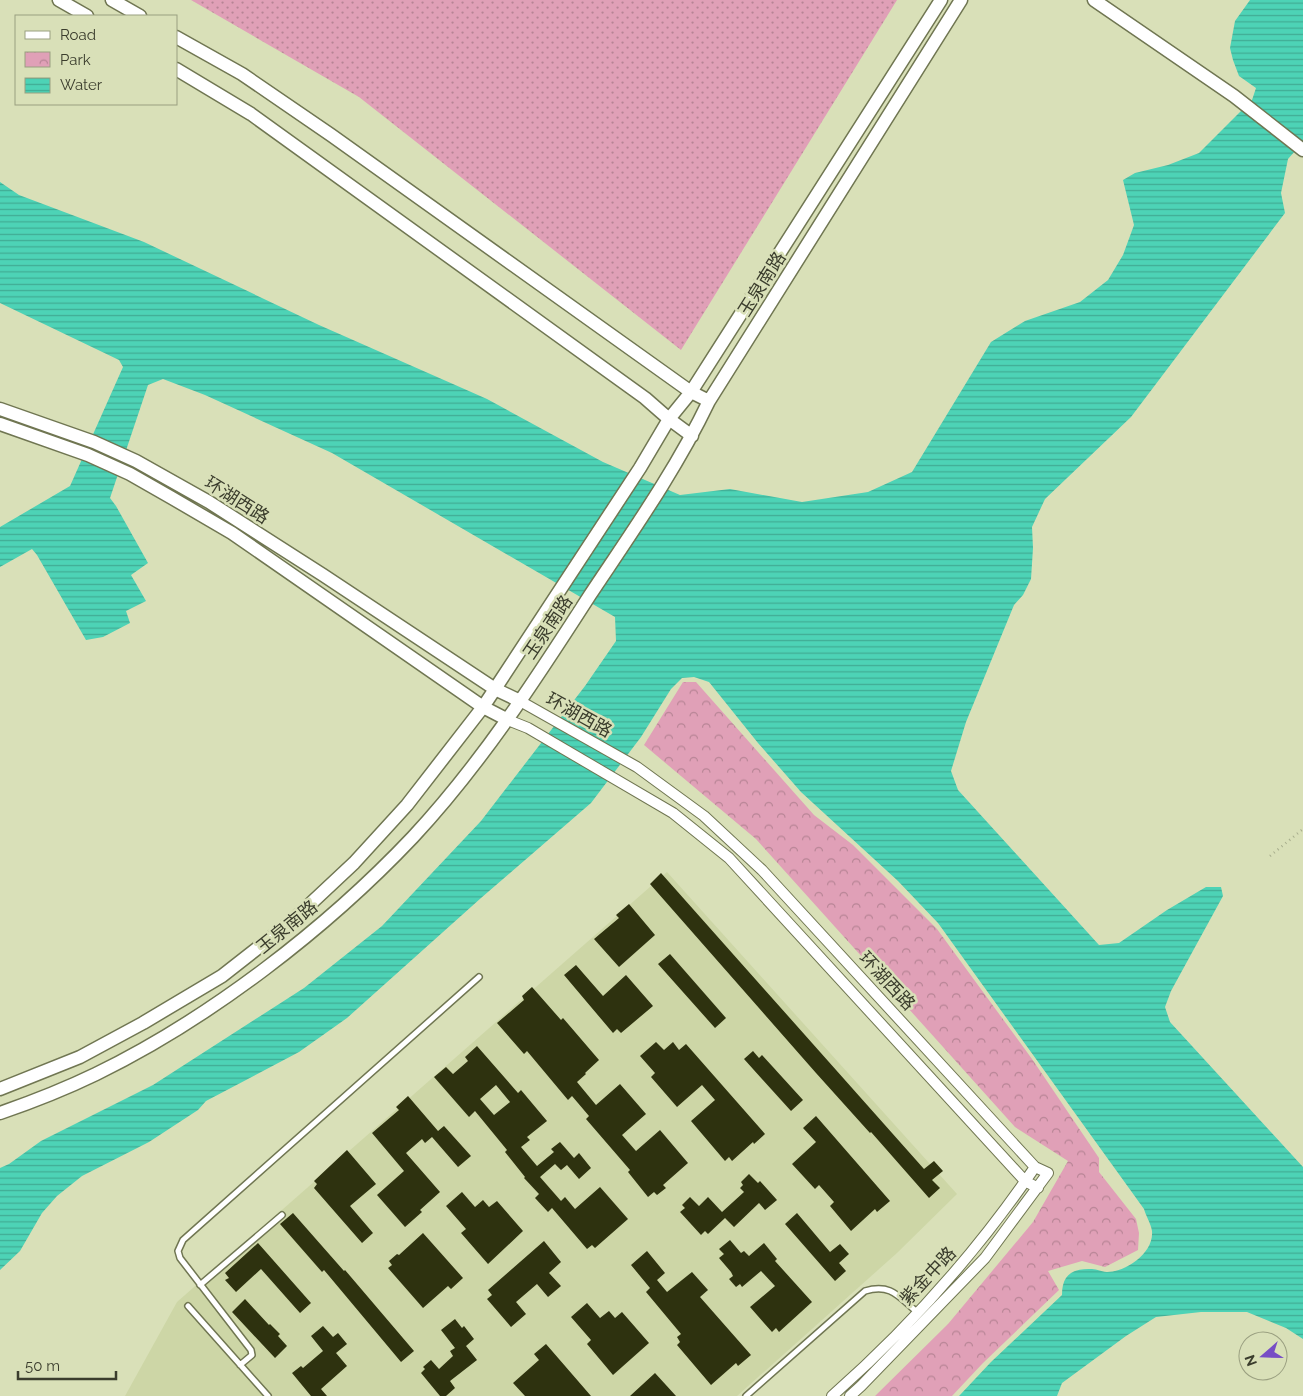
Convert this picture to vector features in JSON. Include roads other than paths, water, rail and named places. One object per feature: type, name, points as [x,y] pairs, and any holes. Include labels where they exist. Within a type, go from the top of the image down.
[{"type":"street","points":[[59,0],[85,15]]},
{"type":"street","points":[[112,0],[138,15]]},
{"type":"street","name":"玉泉南路","points":[[0,1089],[80,1057],[143,1023],[222,976],[292,922],[354,863],[407,804],[495,689],[640,468],[669,420],[691,392],[941,0]]},
{"type":"street","name":"玉泉南路","points":[[0,1114],[96,1074],[158,1040],[227,996],[305,937],[369,880],[413,836],[508,720],[578,615],[665,480],[692,436],[709,401],[961,0]]},
{"type":"street","points":[[1094,0],[1234,96],[1303,150]]},
{"type":"street","points":[[178,38],[242,74],[324,130],[691,392],[709,401]]},
{"type":"street","points":[[178,70],[251,114],[645,398],[669,420],[692,436]]},
{"type":"street","name":"环湖西路","points":[[0,408],[94,442],[136,461],[217,507],[323,574],[495,689],[638,767],[704,816],[762,870],[1035,1167],[1048,1173]]},
{"type":"street","name":"环湖西路","points":[[0,424],[88,455],[130,474],[232,533],[483,707],[528,728],[673,813],[729,858],[1025,1181],[1038,1188]]},
{"type":"street","name":"紫金中路","points":[[832,1396],[858,1373],[979,1245],[1035,1167]]},
{"type":"street","name":"紫金中路","points":[[850,1396],[985,1258],[1048,1173]]},
{"type":"lane","points":[[240,1365],[252,1355],[251,1350],[180,1258],[178,1252],[183,1240],[479,978]]},
{"type":"lane","points":[[200,1284],[282,1215]]},
{"type":"lane","points":[[746,1396],[865,1291],[876,1287],[889,1289],[917,1312]]},
{"type":"lane","points":[[188,1306],[268,1396]]},
{"type":"water","points":[[1250,0],[1303,0],[1303,142],[1288,159],[1281,193],[1285,213],[1131,417],[1045,499],[1032,527],[1031,579],[1023,595],[1014,605],[966,722],[951,771],[958,790],[1099,945],[1119,943],[1167,910],[1206,887],[1221,887],[1223,896],[1171,991],[1165,1007],[1170,1022],[1303,1167],[1303,1339],[1286,1328],[1247,1312],[1201,1312],[1156,1317],[1126,1336],[1062,1383],[1057,1396],[959,1396],[991,1362],[1062,1295],[1064,1282],[1070,1274],[1085,1269],[1105,1272],[1114,1271],[1130,1265],[1144,1254],[1148,1247],[1151,1239],[1151,1226],[1144,1209],[938,923],[898,881],[801,792],[758,743],[709,682],[694,677],[682,678],[671,689],[641,737],[591,803],[347,1018],[299,1052],[206,1101],[198,1110],[149,1142],[82,1176],[57,1196],[42,1213],[20,1251],[0,1270],[0,1168],[9,1164],[41,1141],[153,1085],[304,988],[382,926],[481,821],[585,686],[616,641],[615,617],[332,453],[205,395],[163,379],[148,385],[110,498],[148,563],[131,575],[146,601],[126,611],[130,623],[103,637],[86,640],[32,549],[0,567],[0,527],[70,486],[123,367],[119,360],[0,303],[0,182],[19,195],[144,242],[319,325],[487,399],[603,462],[680,495],[730,489],[802,502],[868,492],[912,472],[991,342],[1025,321],[1080,302],[1108,280],[1123,255],[1134,225],[1123,180],[1135,173],[1168,165],[1199,153],[1252,100],[1256,88],[1239,76],[1230,48],[1235,21]]}]
